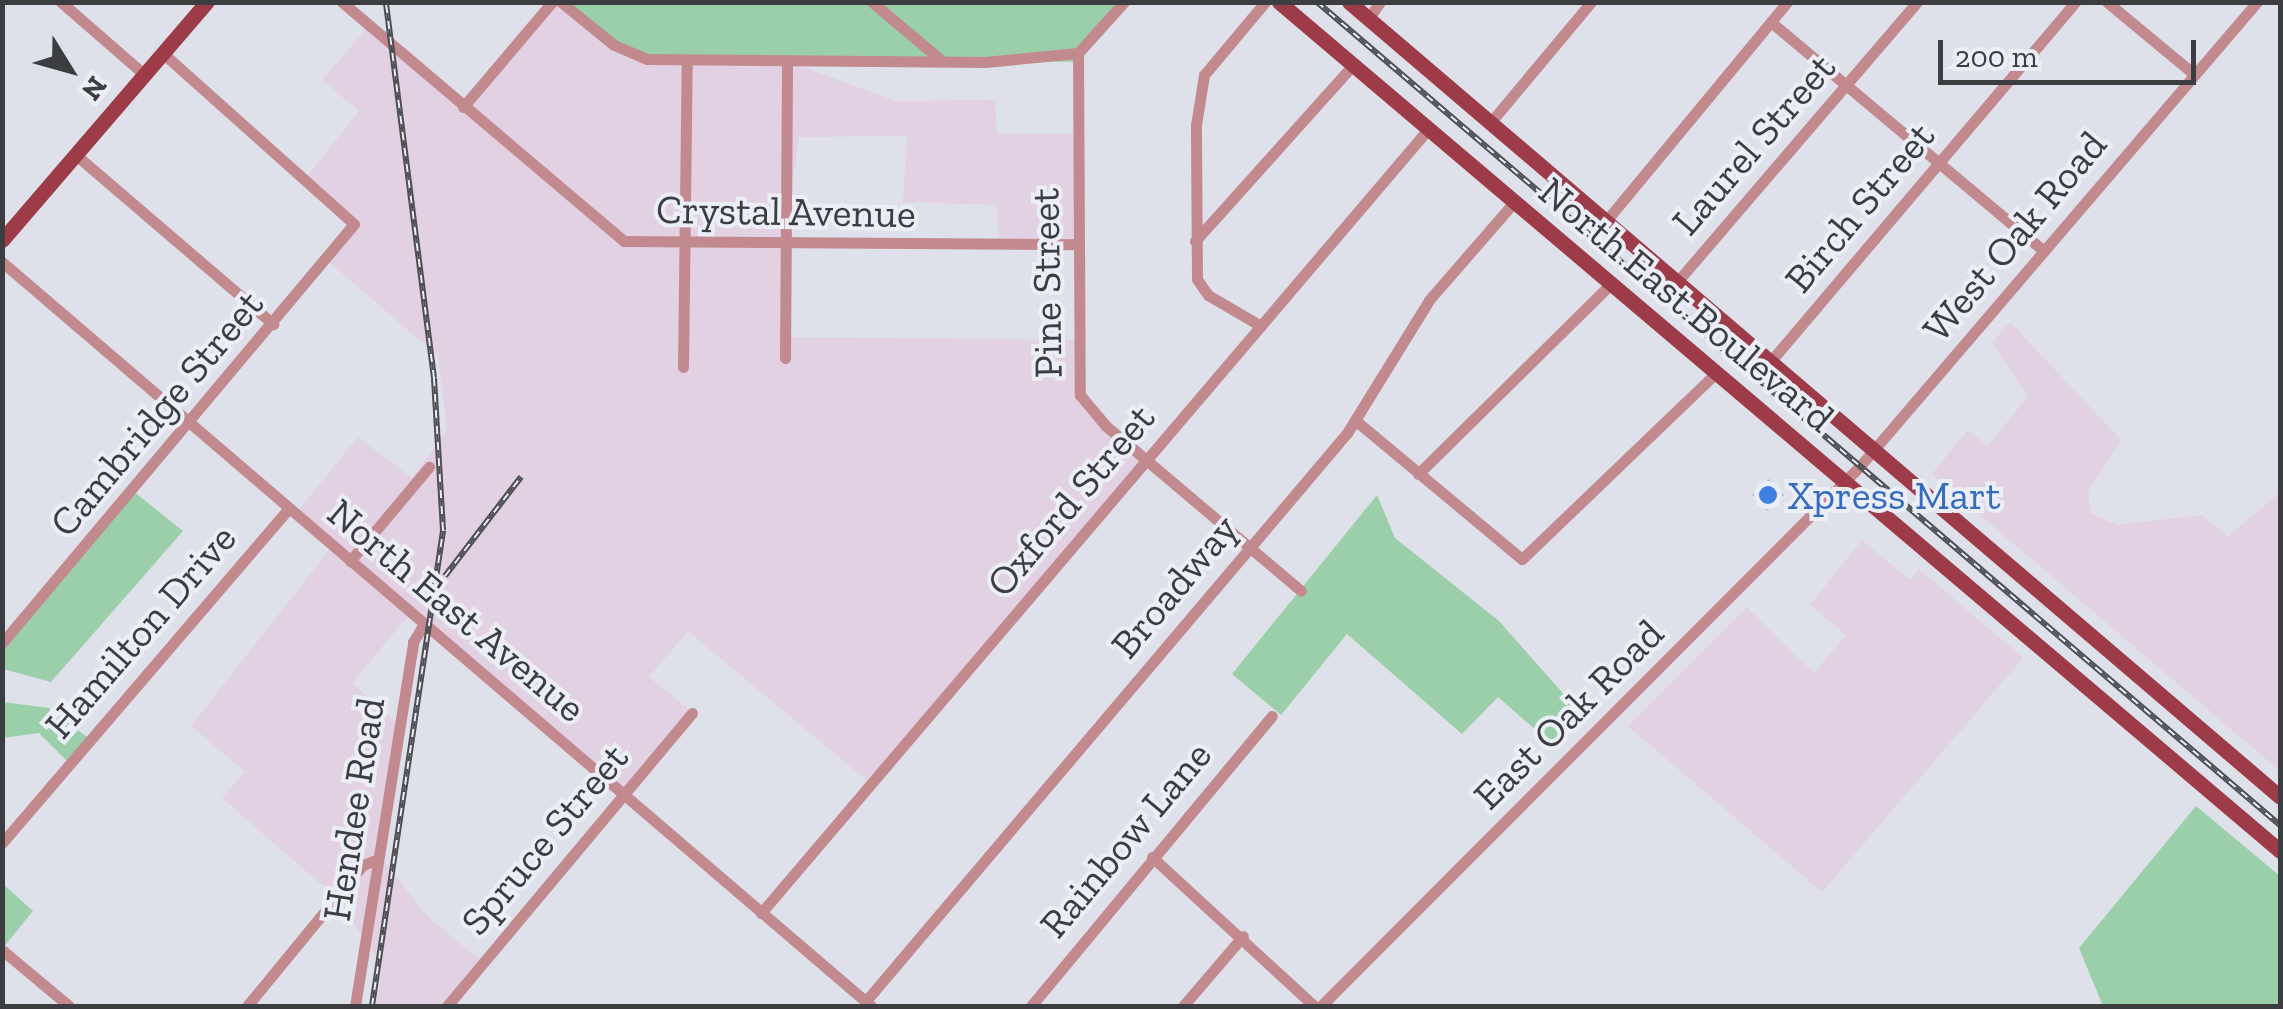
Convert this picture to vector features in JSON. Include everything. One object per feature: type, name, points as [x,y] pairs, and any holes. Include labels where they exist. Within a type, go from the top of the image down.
[{"type":"main road","points":[[2,240],[207,2]]},
{"type":"main road","name":"North East Boulevard","points":[[1279,2],[2280,852]]},
{"type":"main road","points":[[1349,2],[2280,796]]},
{"type":"street","points":[[61,2],[145,74]]},
{"type":"street","name":"Crystal Avenue","points":[[342,2],[616,236],[787,244],[1076,244]]},
{"type":"street","points":[[463,107],[552,2]]},
{"type":"street","points":[[561,2],[630,53],[686,61],[942,61],[1078,53],[1124,2]]},
{"type":"street","points":[[872,2],[942,61]]},
{"type":"street","points":[[1261,326],[1204,290],[1195,240],[1199,86],[1265,2]]},
{"type":"street","points":[[1368,19],[1380,2]]},
{"type":"street","points":[[1490,123],[1591,2]]},
{"type":"street","points":[[1606,222],[1787,2]]},
{"type":"street","name":"Laurel Street","points":[[1677,282],[1917,2]]},
{"type":"street","name":"Birch Street","points":[[1770,362],[2076,2]]},
{"type":"street","points":[[2107,2],[2195,76]]},
{"type":"street","name":"West Oak Road","points":[[1860,466],[2257,2]]},
{"type":"street","points":[[1771,22],[2044,251]]},
{"type":"street","name":"Pine Street","points":[[1078,53],[1077,387],[1093,415],[1301,591]]},
{"type":"street","name":"Cambridge Street","points":[[2,644],[273,324],[354,221],[164,54]]},
{"type":"street","points":[[683,367],[686,61]]},
{"type":"street","points":[[785,358],[787,61]]},
{"type":"street","points":[[1195,240],[1353,65]]},
{"type":"street","name":"Oxford Street","points":[[761,914],[1428,128]]},
{"type":"street","points":[[76,156],[273,324]]},
{"type":"street","name":"Broadway","points":[[868,1004],[1355,420],[1429,300],[1515,201]]},
{"type":"street","name":"North East Avenue","points":[[2,262],[868,1004]]},
{"type":"street","points":[[1418,474],[1612,284]]},
{"type":"street","points":[[1355,420],[1515,556],[1529,557],[1716,372]]},
{"type":"street","name":"East Oak Road","points":[[1318,1006],[1860,466]]},
{"type":"street","points":[[350,560],[429,467]]},
{"type":"street","name":"Hamilton Drive","points":[[2,842],[288,509]]},
{"type":"street","name":"Hendee Road","points":[[355,1006],[413,642],[424,624]]},
{"type":"street","name":"Spruce Street","points":[[446,1006],[692,713]]},
{"type":"street","name":"Rainbow Lane","points":[[1031,1006],[1272,716]]},
{"type":"street","points":[[1152,858],[1318,1006]]},
{"type":"street","points":[[247,1006],[363,866],[378,859]]},
{"type":"street","points":[[1183,1006],[1243,936]]},
{"type":"street","points":[[2,950],[69,1006]]},
{"type":"shaded area","points":[[552,3],[787,61],[896,101],[995,100],[997,133],[1077,134],[1076,243],[999,243],[997,205],[903,202],[907,136],[799,137],[789,209],[791,337],[1078,340],[1080,398],[1147,459],[871,784],[688,631],[649,677],[691,711],[621,794],[409,615],[352,683],[401,726],[380,856],[426,915],[482,962],[446,1006],[376,1006],[382,965],[337,898],[222,798],[245,771],[191,726],[330,549],[293,517],[358,437],[412,478],[447,430],[438,356],[328,261],[357,225],[305,179],[359,111],[322,80],[369,26],[463,106]]},
{"type":"shaded area","points":[[2010,322],[2121,440],[2088,491],[2091,513],[2117,525],[2202,515],[2228,537],[2280,492],[2280,771],[1932,474],[1968,430],[1987,447],[2028,396],[1992,343]]},
{"type":"shaded area","points":[[1862,540],[1910,580],[1919,569],[2023,658],[1822,892],[1628,726],[1747,607],[1814,673],[1846,635],[1810,605]]},
{"type":"green space","points":[[561,3],[1124,3],[1079,62],[635,56]]},
{"type":"green space","points":[[133,491],[183,531],[51,682],[3,669],[3,644]]},
{"type":"green space","points":[[1377,495],[1395,538],[1499,621],[1583,716],[1553,745],[1498,697],[1462,734],[1347,634],[1281,715],[1232,674]]},
{"type":"green space","points":[[3,702],[49,708],[91,740],[70,764],[39,733],[3,738]]},
{"type":"green space","points":[[2196,806],[2280,876],[2280,1006],[2103,1006],[2079,948]]},
{"type":"green space","points":[[3,884],[33,911],[3,948]]},
{"type":"building","name":"Xpress Mart","points":[[1769,479],[1784,495],[1767,511],[1752,495]]},
{"type":"railway","points":[[372,1006],[443,530],[434,378],[386,2]]},
{"type":"railway","points":[[1317,2],[2280,825]]},
{"type":"railway","points":[[445,576],[521,477]]},
{"type":"place","name":"Xpress Mart","points":[[1768,495]]}]
